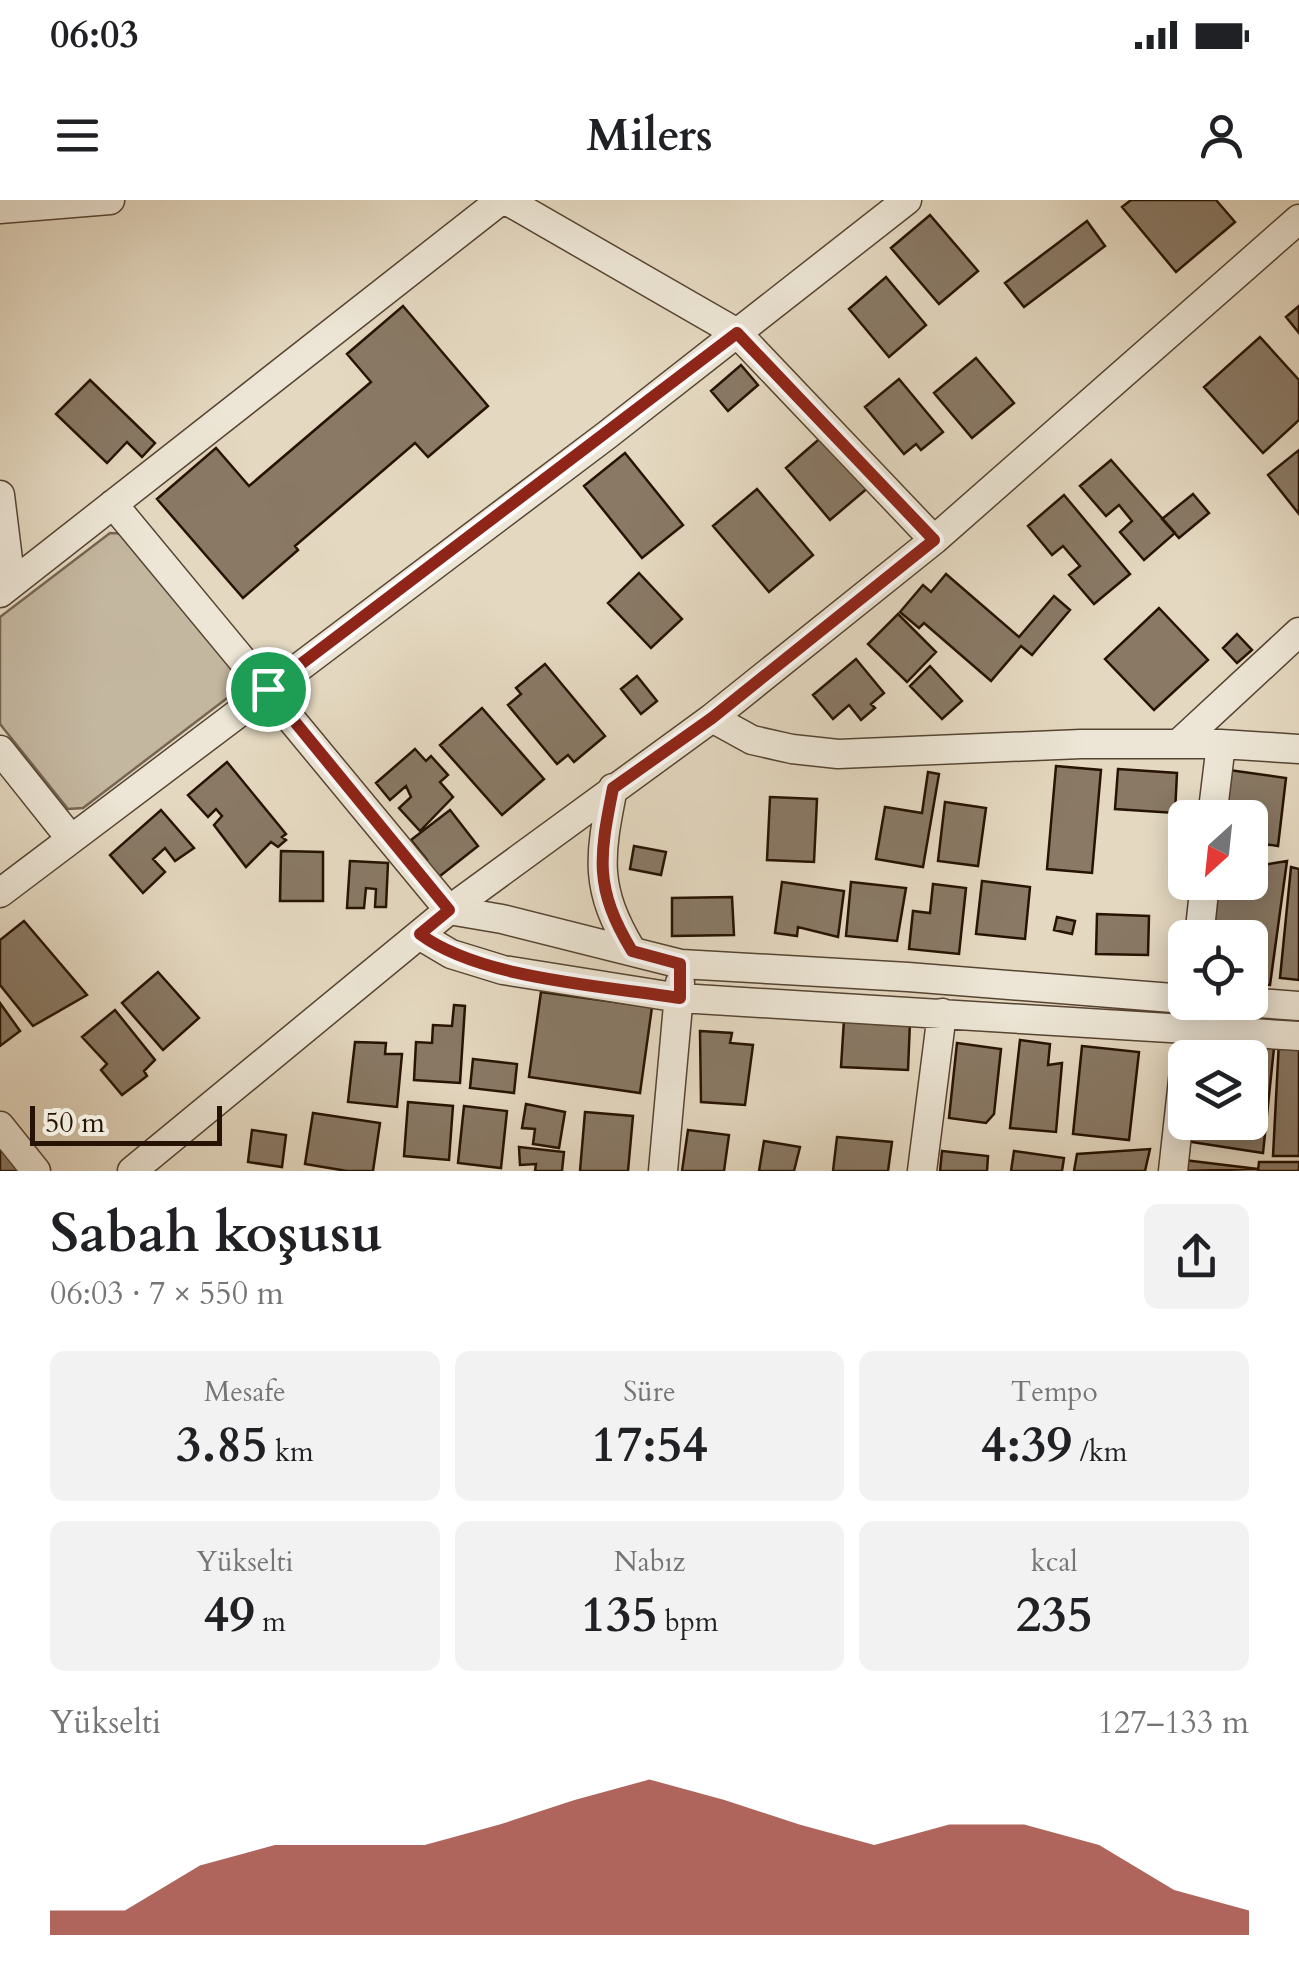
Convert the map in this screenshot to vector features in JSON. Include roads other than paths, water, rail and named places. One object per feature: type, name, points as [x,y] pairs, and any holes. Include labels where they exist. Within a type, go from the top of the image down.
[{"type":"street","points":[[0,209],[110,200]]},
{"type":"street","points":[[4,587],[503,200],[737,333],[934,540]]},
{"type":"street","points":[[0,892],[908,200]]},
{"type":"street","points":[[143,1162],[449,910],[712,718],[934,540],[1299,219]]},
{"type":"street","points":[[0,495],[4,587]]},
{"type":"street","points":[[114,504],[449,910],[680,964],[1168,998]]},
{"type":"street","points":[[1178,744],[1299,632]]},
{"type":"street","points":[[712,718],[752,740],[792,750],[838,754],[1081,744],[1221,744],[1299,749]]},
{"type":"street","points":[[1214,800],[1221,744]]},
{"type":"street","points":[[0,750],[71,839]]},
{"type":"street","points":[[613,788],[601,870],[614,921],[632,951]]},
{"type":"street","points":[[420,934],[450,954],[503,970],[680,998],[942,1013],[1168,1015]]},
{"type":"street","points":[[663,1171],[680,964]]},
{"type":"street","points":[[1268,1004],[1299,1006]]},
{"type":"street","points":[[922,1171],[942,1013]]},
{"type":"street","points":[[1216,1020],[1299,1036]]},
{"type":"street","points":[[0,1126],[36,1171]]},
{"type":"street","points":[[1173,1171],[1176,1140]]},
{"type":"street","points":[[143,1162],[176,1171]]}]
